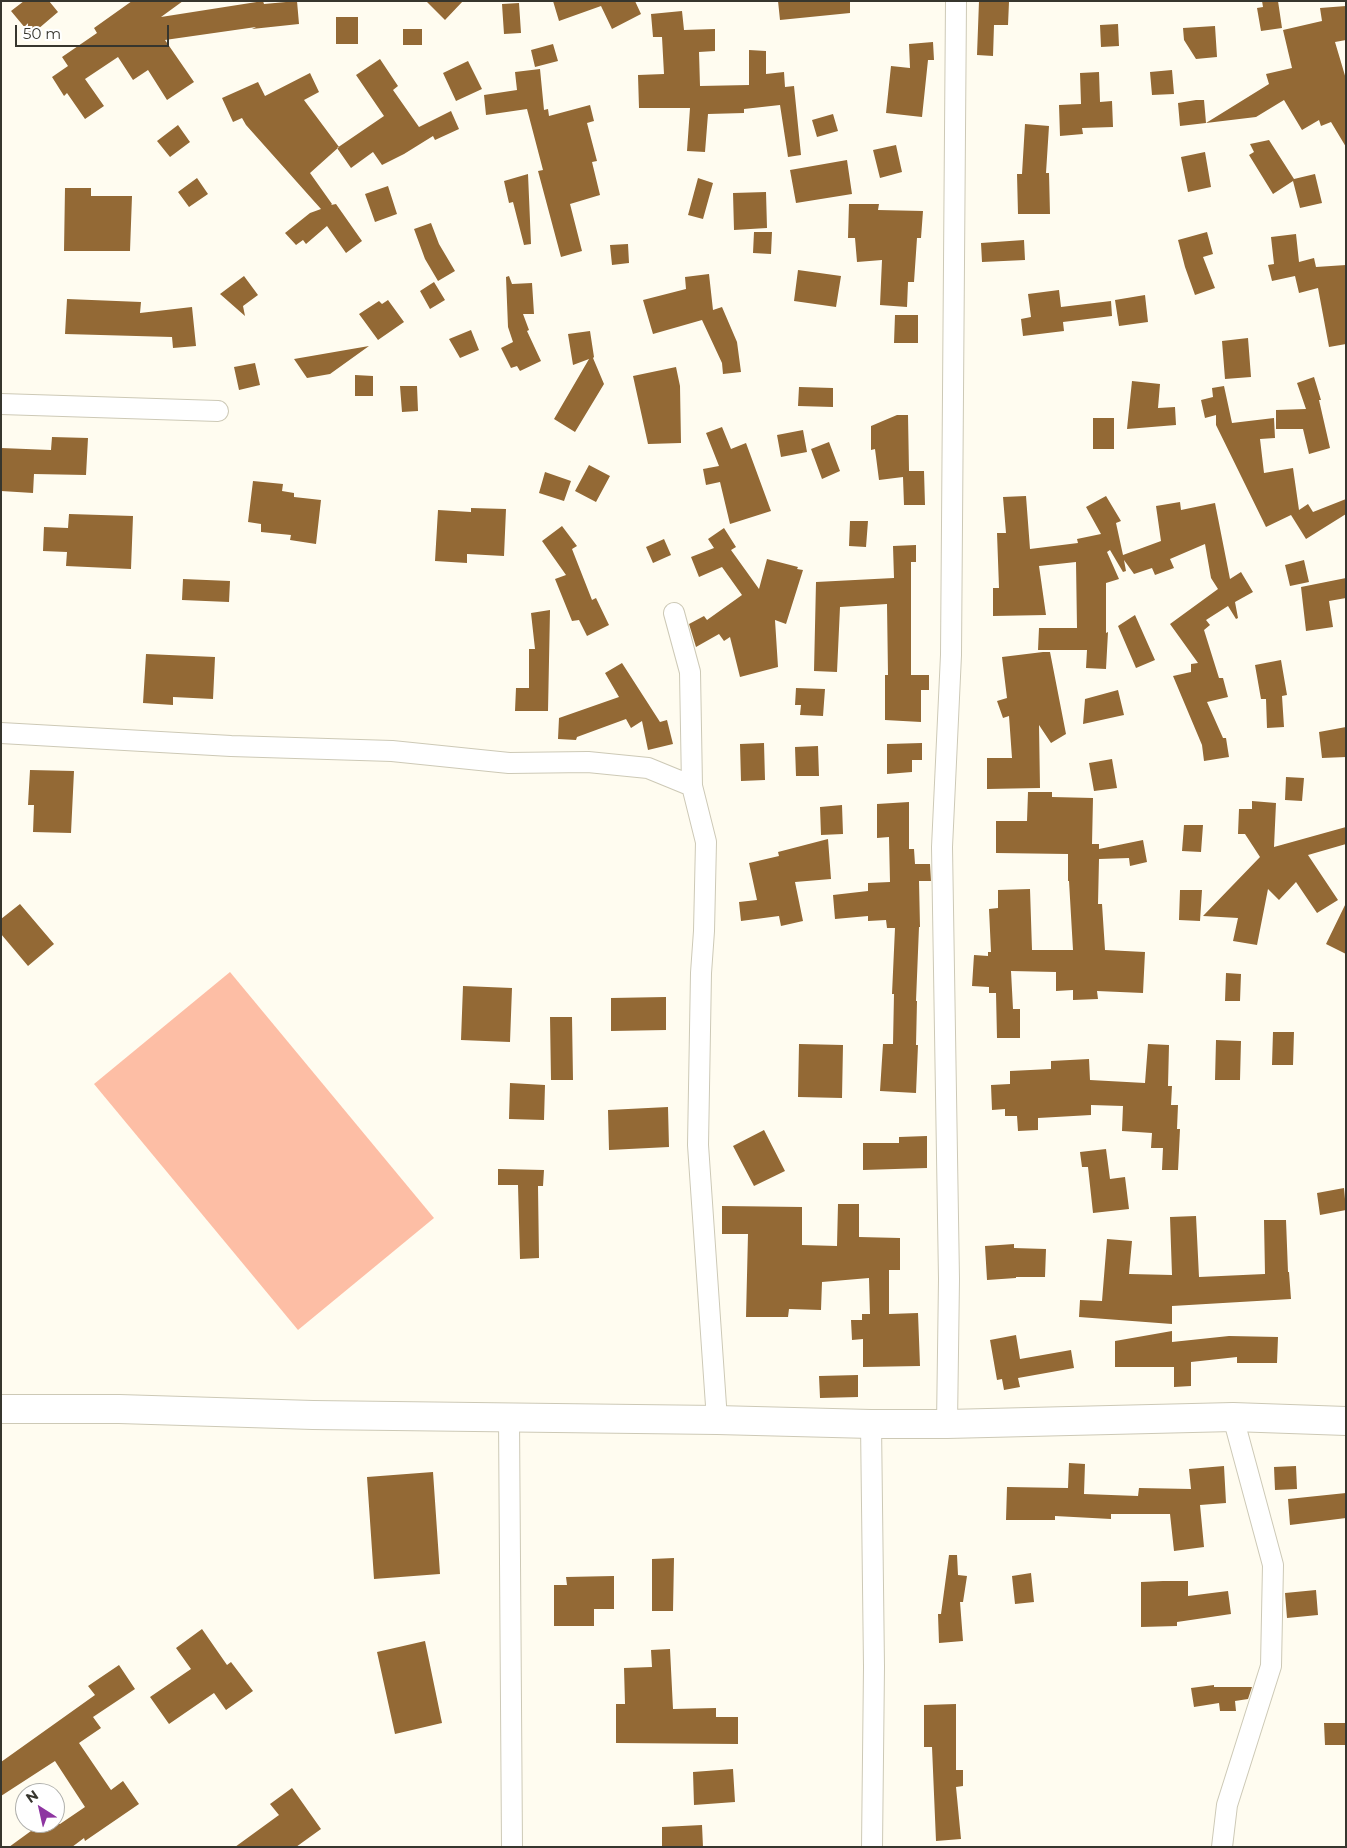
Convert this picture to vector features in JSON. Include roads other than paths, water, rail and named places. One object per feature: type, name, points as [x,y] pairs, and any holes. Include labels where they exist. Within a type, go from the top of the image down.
[{"type":"main road","points":[[1,1409],[118,1409],[313,1415],[717,1420],[871,1424],[947,1424],[1233,1416],[1346,1421]]},
{"type":"street","points":[[947,1424],[949,1279],[942,847],[951,655],[956,1]]},
{"type":"street","points":[[1,404],[218,411]]},
{"type":"street","points":[[674,614],[690,672],[692,786],[706,842],[701,973],[698,1145],[717,1420]]},
{"type":"street","points":[[1,733],[232,746],[392,751],[509,763],[588,762],[648,768],[692,786]]},
{"type":"street","points":[[1222,1847],[1227,1805],[1271,1666],[1272,1565],[1233,1416]]},
{"type":"street","points":[[509,1418],[512,1847]]},
{"type":"street","points":[[871,1424],[874,1667],[872,1847]]}]
